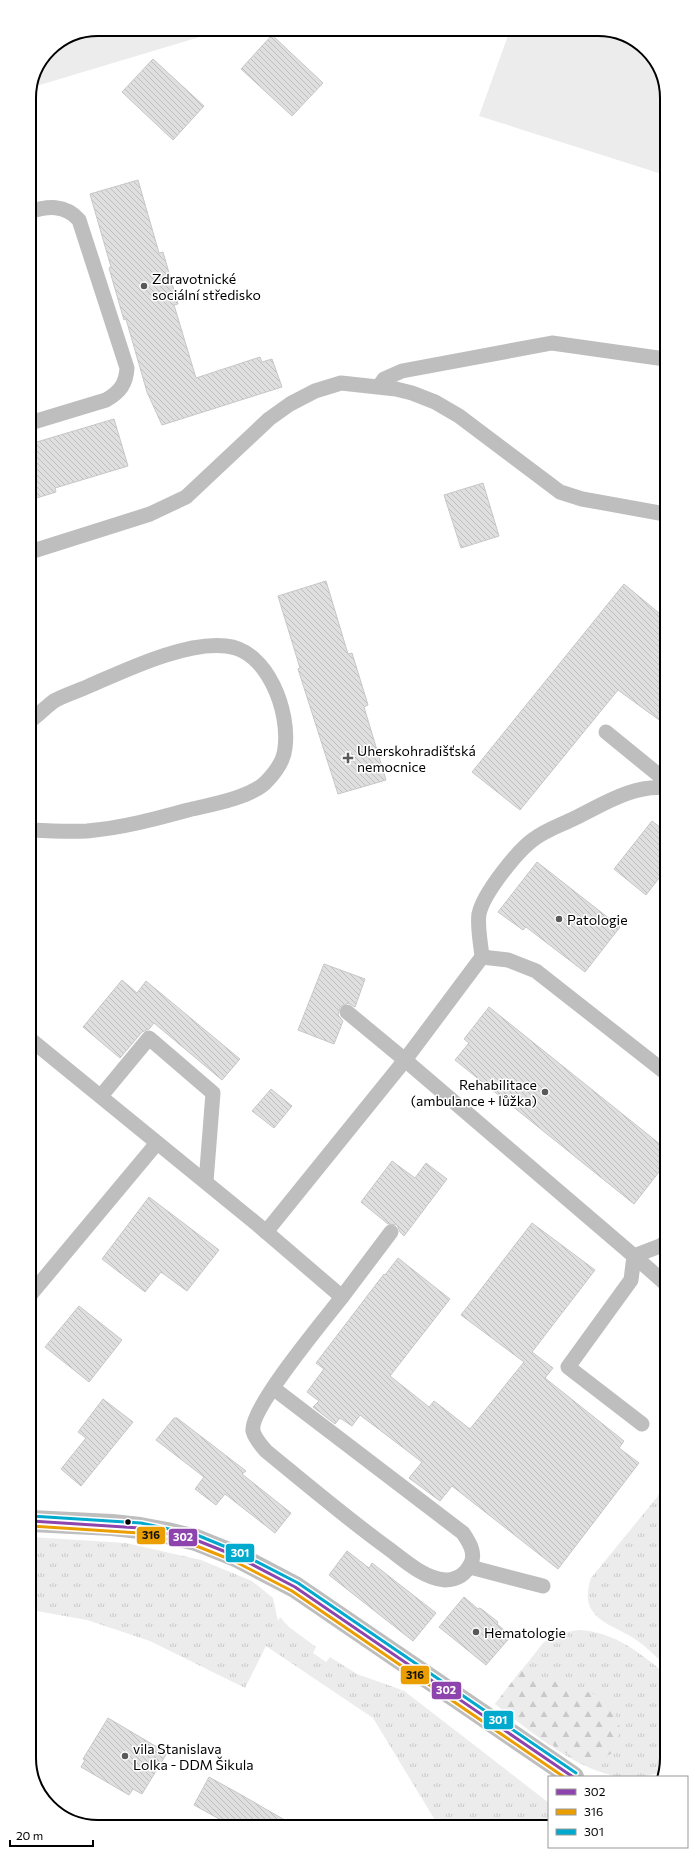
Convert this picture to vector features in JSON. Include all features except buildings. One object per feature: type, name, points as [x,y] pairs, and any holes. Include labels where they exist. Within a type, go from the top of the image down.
[{"type":"street","points":[[36,1521],[140,1528],[196,1540],[236,1556],[295,1587],[572,1776]]},
{"type":"lane","points":[[36,210],[43,207],[60,208],[74,214],[79,220],[127,368],[126,378],[122,388],[115,395],[106,400],[36,421]]},
{"type":"lane","points":[[379,386],[384,379],[402,370],[552,343],[660,358]]},
{"type":"lane","points":[[36,550],[150,514],[186,497],[270,419],[290,404],[315,391],[341,384],[379,386],[412,393],[435,402],[459,416],[560,492],[582,499],[660,513]]},
{"type":"lane","points":[[36,716],[55,701],[118,673],[165,656],[204,646],[217,645],[238,648],[247,653],[262,668],[273,684],[283,708],[286,734],[285,749],[280,764],[264,784],[236,798],[120,827],[86,831],[36,830]]},
{"type":"lane","points":[[606,732],[660,776]]},
{"type":"lane","points":[[266,1232],[405,1060],[482,957],[479,915],[488,893],[508,866],[534,839],[629,792],[644,788],[660,788]]},
{"type":"lane","points":[[482,957],[508,960],[536,971],[660,1068]]},
{"type":"lane","points":[[347,1012],[660,1279]]},
{"type":"lane","points":[[101,1096],[149,1038],[213,1093],[206,1182]]},
{"type":"lane","points":[[36,1044],[206,1182],[342,1297]]},
{"type":"lane","points":[[36,1288],[157,1143]]},
{"type":"lane","points":[[273,1388],[463,1533],[470,1544],[473,1552],[473,1559],[470,1566],[461,1577],[445,1580],[433,1577],[416,1569],[351,1521],[266,1451],[258,1441],[253,1430],[254,1420],[273,1388],[391,1232]]},
{"type":"lane","points":[[634,1256],[660,1246]]},
{"type":"lane","points":[[634,1256],[631,1280],[568,1366],[642,1424]]},
{"type":"lane","points":[[470,1566],[543,1586]]},
{"type":"green space","points":[[98,36],[203,36],[37,86],[42,71],[49,60],[57,51],[78,39]]},
{"type":"green space","points":[[508,36],[602,36],[618,39],[629,44],[645,57],[654,71],[658,82],[660,98],[660,173],[479,116]]},
{"type":"green space","points":[[660,1494],[660,1660],[636,1639],[604,1622],[591,1609],[588,1601],[588,1591],[591,1578]]},
{"type":"green space","points":[[36,1537],[126,1543],[201,1560],[252,1581],[273,1598],[278,1621],[280,1617],[289,1627],[316,1647],[313,1653],[326,1662],[330,1657],[357,1674],[402,1690],[397,1695],[403,1690],[548,1802],[548,1820],[435,1820],[373,1718],[266,1646],[245,1688],[150,1641],[87,1620],[36,1611]]},
{"type":"green space","points":[[579,1630],[616,1639],[637,1652],[660,1669],[660,1758],[658,1773],[644,1776],[619,1776],[590,1768],[556,1750],[495,1704],[543,1643],[560,1634]]},
{"type":"green space","points":[[521,1670],[573,1688],[608,1698],[620,1728],[614,1752],[588,1766],[539,1737],[495,1704]]},
{"type":"transit line","name":"301","points":[[36,1516],[141,1523],[197,1535],[238,1552],[298,1583],[576,1773]]},
{"type":"transit line","name":"302","points":[[36,1521],[140,1528],[196,1540],[236,1556],[295,1587],[572,1776]]},
{"type":"transit line","name":"316","points":[[36,1526],[139,1533],[194,1545],[234,1561],[292,1591],[563,1776]]},
{"type":"place","name":"Zdravotnické sociální středisko","points":[[144,286]]},
{"type":"place","name":"Uherskohradišťská nemocnice","points":[[348,758]]},
{"type":"place","name":"Patologie","points":[[559,919]]},
{"type":"place","name":"Rehabilitace (ambulance + lůžka)","points":[[545,1092]]},
{"type":"place","name":"Hematologie","points":[[476,1632]]},
{"type":"place","name":"vila Stanislava Lolka - DDM Šikula","points":[[125,1756]]}]
